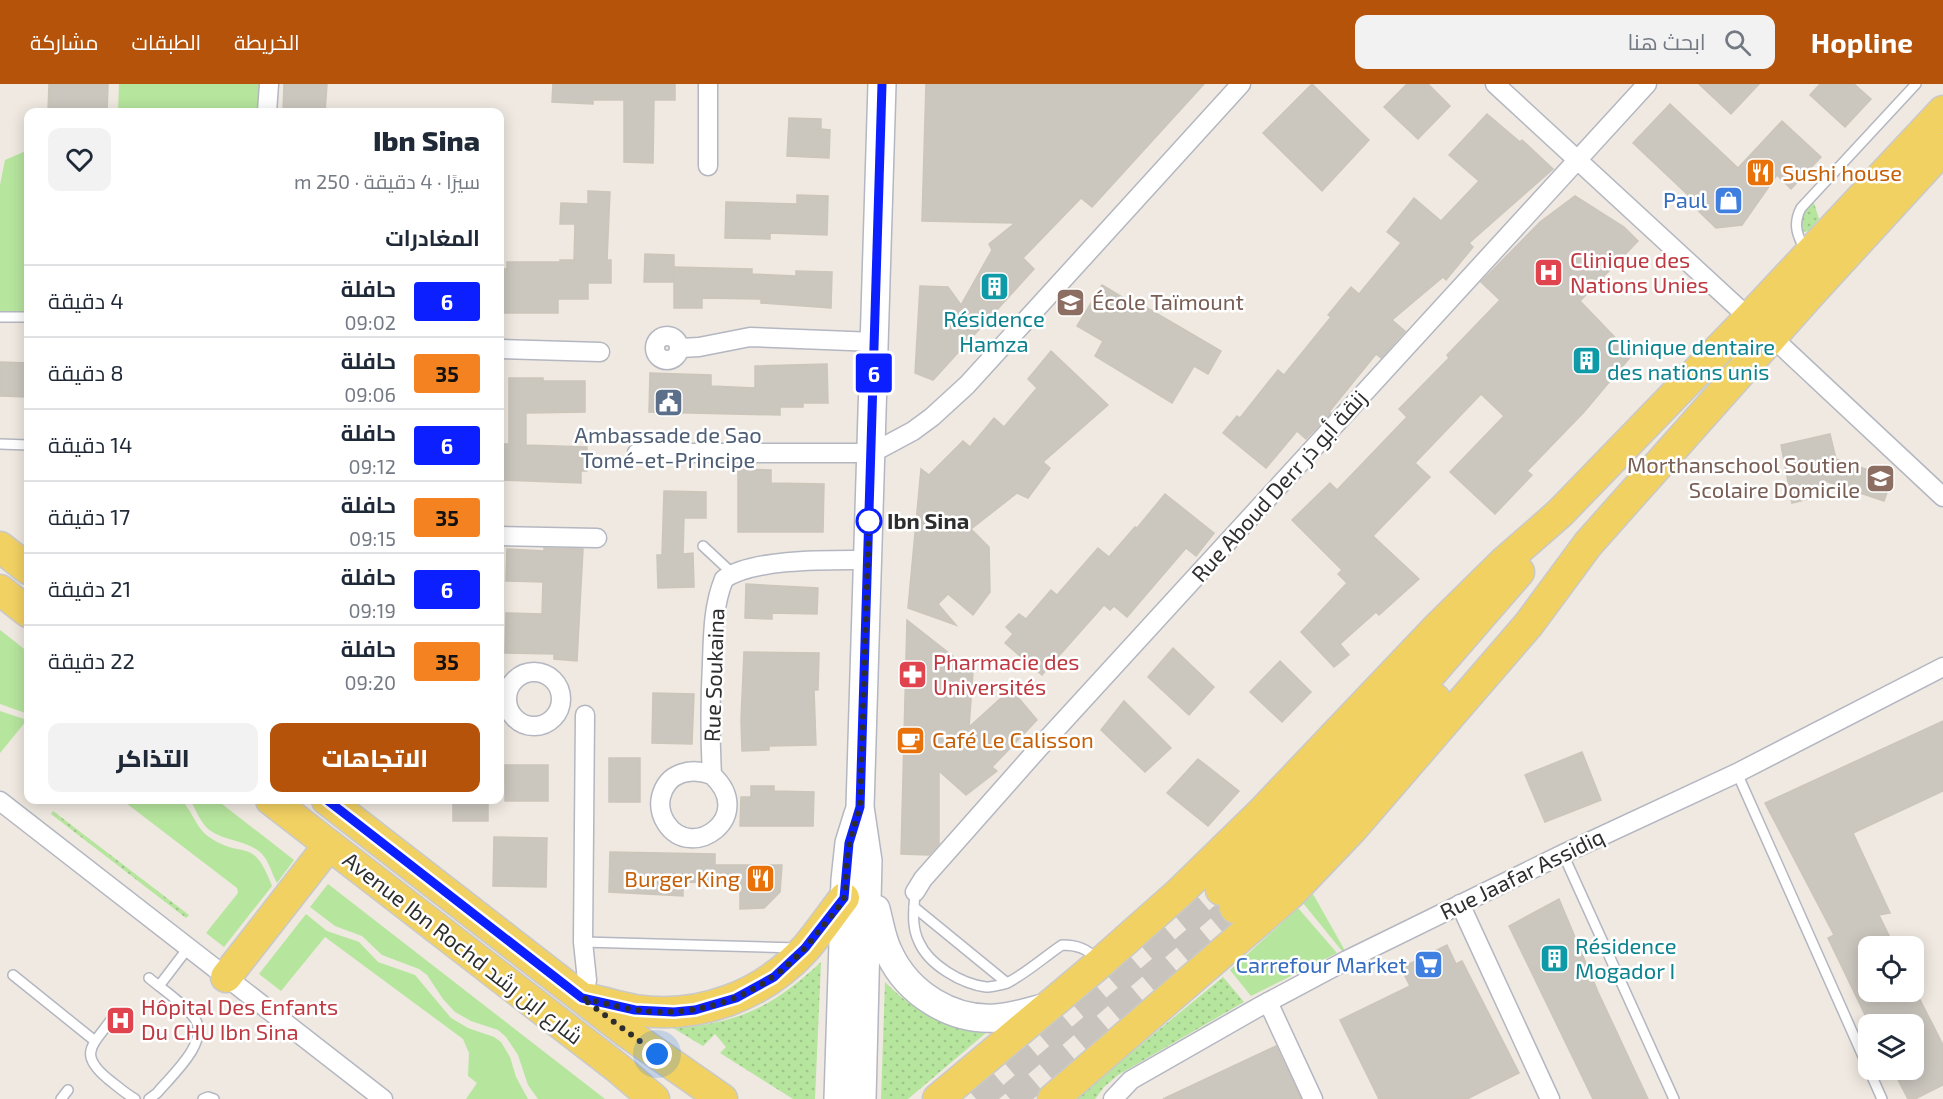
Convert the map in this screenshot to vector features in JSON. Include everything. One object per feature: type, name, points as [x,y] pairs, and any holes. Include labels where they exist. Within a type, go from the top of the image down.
[{"type":"main road","points":[[862,1099],[868,879],[867,843],[860,807],[882,84]]},
{"type":"main road","points":[[938,1099],[1100,963],[1179,892],[1263,811],[1428,637],[1503,563],[1560,513],[1749,318],[1943,111]]},
{"type":"main road","points":[[1053,1099],[1290,894],[1353,828],[1529,624],[1588,544],[1943,149]]},
{"type":"main road","points":[[1560,513],[1517,575],[1228,899],[1277,870],[1356,790],[1510,614],[1536,588],[1588,544]]},
{"type":"main road","points":[[0,547],[24,566]]},
{"type":"main road","points":[[0,590],[24,609]]},
{"type":"main road","name":"Avenue Ibn Rochd شارع ابن رشد","points":[[276,804],[619,1069],[654,1099]]},
{"type":"main road","name":"Avenue Ibn Rochd شارع ابن رشد","points":[[332,804],[626,1032],[722,1099]]},
{"type":"main road","points":[[838,1099],[844,898],[849,843],[860,807]]},
{"type":"main road","points":[[226,977],[329,844]]},
{"type":"main road","points":[[868,879],[888,953],[906,981],[932,1002],[947,1010],[980,1018],[1013,1016],[1051,1005]]},
{"type":"main road","points":[[582,998],[635,1010],[652,1011],[695,1010],[716,1005],[756,989],[782,970],[805,948],[844,898]]},
{"type":"street","points":[[267,108],[269,84]]},
{"type":"street","points":[[708,84],[708,166]]},
{"type":"street","points":[[637,453],[872,453],[903,437],[932,417],[967,385],[1241,84]]},
{"type":"street","points":[[1496,84],[1749,318]]},
{"type":"street","name":"Rue Aboud Derr زنقة أبو ذر","points":[[915,899],[923,879],[1038,749],[1647,84]]},
{"type":"street","points":[[680,348],[699,347],[750,337],[875,342]]},
{"type":"street","points":[[1772,337],[1943,497]]},
{"type":"street","points":[[504,350],[600,352]]},
{"type":"street","points":[[504,537],[597,538]]},
{"type":"street","points":[[732,573],[781,564],[822,560],[868,560]]},
{"type":"street","name":"Rue Soukaina","points":[[712,776],[709,725],[714,615],[718,593],[724,579],[732,573]]},
{"type":"street","name":"Rue Jaafar Assidiq","points":[[1113,1099],[1131,1080],[1268,1002],[1460,904],[1737,773],[1943,667]]},
{"type":"street","points":[[582,998],[587,980],[583,942],[585,715]]},
{"type":"street","points":[[0,801],[382,1099]]},
{"type":"street","points":[[1460,904],[1550,1099]]},
{"type":"street","points":[[1268,1002],[1313,1099]]},
{"type":"lane","points":[[1808,255],[1796,229],[1801,208],[1916,84]]},
{"type":"lane","points":[[0,317],[24,317]]},
{"type":"lane","points":[[0,444],[24,445]]},
{"type":"lane","points":[[703,546],[732,573]]},
{"type":"lane","points":[[1737,773],[1882,1099]]},
{"type":"lane","points":[[1563,854],[1674,1099]]},
{"type":"lane","points":[[915,899],[1007,983]]},
{"type":"lane","points":[[915,899],[913,921],[918,941],[928,957],[948,972],[969,982],[988,987],[1007,983],[1062,945],[1073,945],[1090,952],[1100,963]]},
{"type":"lane","points":[[583,942],[805,948]]},
{"type":"lane","points":[[159,986],[188,948]]},
{"type":"lane","points":[[13,975],[95,1041]]},
{"type":"lane","points":[[149,978],[190,1013],[199,1026],[200,1034],[194,1048],[157,1093],[149,1099]]},
{"type":"lane","points":[[111,1020],[95,1041],[90,1056],[94,1066],[135,1099]]},
{"type":"lane","points":[[61,1099],[68,1090]]},
{"type":"lane","points":[[203,1099],[208,1097],[214,1099]]},
{"type":"green space","points":[[119,84],[262,84],[260,108],[118,108]]},
{"type":"green space","points":[[24,152],[24,313],[0,311],[0,185],[5,160]]},
{"type":"green space","points":[[1814,203],[1819,219],[1809,231],[1804,232],[1801,224],[1803,216]]},
{"type":"green space","points":[[0,630],[24,649],[24,713],[0,704]]},
{"type":"green space","points":[[0,711],[24,719],[24,724],[0,753]]},
{"type":"green space","points":[[127,804],[184,804],[200,829],[209,837],[221,844],[253,854],[259,860],[272,886],[224,947],[206,933],[238,893],[237,888]]},
{"type":"green space","points":[[192,804],[222,804],[294,860],[277,883],[269,864],[256,849],[213,833],[202,822]]},
{"type":"green space","points":[[53,811],[189,915],[186,918],[51,814]]},
{"type":"green space","points":[[328,884],[605,1099],[538,1099],[528,1085],[518,1055],[506,1037],[498,1030],[471,1021],[455,1012],[427,975],[419,969],[382,955],[362,936],[335,926],[310,907]]},
{"type":"green space","points":[[1313,894],[1344,950],[1342,951],[1303,903]]},
{"type":"green space","points":[[1298,908],[1337,953],[1251,996],[1230,970]]},
{"type":"green space","points":[[306,914],[327,931],[359,942],[378,962],[415,975],[451,1018],[501,1042],[528,1099],[466,1099],[477,1083],[468,1076],[469,1053],[463,1039],[325,937],[281,991],[259,974]]},
{"type":"green space","points":[[821,962],[815,1099],[793,1099],[720,1053],[726,1047],[715,1034],[703,1046],[673,1028],[717,1022],[754,1010],[787,990]]},
{"type":"green space","points":[[1223,977],[1244,1002],[1118,1075],[1104,1087],[1095,1099],[1075,1099]]},
{"type":"green space","points":[[885,982],[896,993],[931,1017],[971,1030],[987,1032],[908,1099],[881,1099]]},
{"type":"building","points":[[49,84],[108,84],[107,108],[48,108]]},
{"type":"building","points":[[284,84],[327,84],[325,108],[283,108]]},
{"type":"building","points":[[553,84],[675,84],[675,100],[654,100],[653,163],[624,162],[624,100],[593,100],[593,104],[552,102]]},
{"type":"building","points":[[926,84],[1204,84],[1092,207],[1081,198],[1023,258],[1034,269],[933,380],[915,373],[920,286],[948,287],[961,305],[992,250],[989,244],[1015,223],[922,221]]},
{"type":"building","points":[[1312,84],[1369,140],[1322,191],[1263,133]]},
{"type":"building","points":[[1407,84],[1428,84],[1450,106],[1418,139],[1384,107]]},
{"type":"building","points":[[1699,84],[1759,84],[1731,114]]},
{"type":"building","points":[[1820,84],[1854,84],[1871,99],[1845,127],[1810,95]]},
{"type":"building","points":[[1670,104],[1738,168],[1782,121],[1821,157],[1791,189],[1777,175],[1742,225],[1716,228],[1685,198],[1688,195],[1633,143]]},
{"type":"building","points":[[1487,114],[1520,142],[1522,140],[1553,169],[1469,243],[1473,247],[1446,280],[1443,277],[1392,320],[1405,331],[1381,358],[1376,354],[1329,412],[1331,413],[1306,439],[1297,431],[1266,468],[1223,433],[1237,416],[1240,418],[1278,370],[1284,375],[1331,317],[1328,315],[1351,287],[1359,294],[1401,243],[1387,232],[1414,198],[1441,221],[1479,181],[1449,155]]},
{"type":"building","points":[[789,118],[821,119],[821,129],[830,130],[829,158],[787,156]]},
{"type":"building","points":[[588,191],[610,192],[607,260],[611,260],[611,283],[588,283],[588,299],[558,299],[558,313],[504,313],[504,269],[507,269],[507,262],[574,260],[575,224],[560,224],[561,203],[588,204]]},
{"type":"building","points":[[797,195],[828,196],[827,235],[770,233],[770,239],[725,238],[726,202],[797,204]]},
{"type":"building","points":[[1575,196],[1624,227],[1638,241],[1580,301],[1632,355],[1584,412],[1527,471],[1532,475],[1495,514],[1450,472],[1504,416],[1481,394],[1415,463],[1430,477],[1373,536],[1419,579],[1379,615],[1376,612],[1340,644],[1349,655],[1334,667],[1301,632],[1347,583],[1338,574],[1342,570],[1292,520],[1330,483],[1337,490],[1407,417],[1399,409],[1449,358],[1447,355],[1500,300],[1481,282],[1540,222]]},
{"type":"building","points":[[645,254],[674,255],[674,282],[644,282]]},
{"type":"building","points":[[674,267],[752,269],[752,274],[796,276],[796,271],[832,272],[831,308],[761,303],[761,299],[702,298],[702,308],[674,308]]},
{"type":"building","points":[[1102,285],[1142,309],[1144,306],[1221,351],[1208,374],[1194,366],[1172,403],[1095,356],[1103,341],[1077,326]]},
{"type":"building","points":[[1051,351],[1108,405],[1043,462],[1050,468],[1028,498],[1017,493],[971,529],[989,547],[990,592],[973,615],[948,594],[938,604],[956,625],[908,608],[921,469],[929,475],[963,441],[970,447],[994,418],[1004,427],[1037,388],[1028,379]]},
{"type":"building","points":[[0,362],[24,363],[24,397],[0,396]]},
{"type":"building","points":[[827,364],[828,403],[803,403],[803,407],[780,407],[780,415],[649,412],[650,373],[711,375],[711,386],[755,388],[755,366]]},
{"type":"building","points":[[509,378],[585,381],[585,412],[526,413],[526,445],[587,447],[587,471],[581,471],[581,483],[504,480],[504,444],[509,444]]},
{"type":"building","points":[[1830,434],[1836,459],[1892,478],[1884,501],[1822,480],[1825,495],[1792,503],[1781,445]]},
{"type":"building","points":[[738,469],[771,470],[771,483],[824,484],[823,532],[738,532]]},
{"type":"building","points":[[664,491],[706,492],[706,518],[684,518],[683,554],[693,553],[694,587],[658,588],[657,555],[662,555]]},
{"type":"building","points":[[1165,494],[1214,533],[1196,556],[1186,548],[1127,617],[1114,606],[1110,610],[1104,605],[1042,675],[1005,643],[1013,634],[1006,627],[1019,614],[1026,619],[1051,590],[1057,595],[1098,548],[1109,557]]},
{"type":"building","points":[[544,548],[583,549],[577,661],[554,659],[554,654],[505,653],[506,613],[542,614],[543,582],[506,581],[507,549],[544,551]]},
{"type":"building","points":[[746,584],[818,588],[817,614],[772,613],[772,619],[745,618]]},
{"type":"building","points":[[907,620],[973,672],[969,727],[1011,689],[1037,720],[992,767],[997,771],[966,795],[939,771],[939,844],[929,855],[901,854]]},
{"type":"building","points":[[1173,648],[1214,687],[1189,715],[1148,677]]},
{"type":"building","points":[[744,652],[819,653],[818,690],[814,690],[816,745],[769,746],[769,750],[742,751]]},
{"type":"building","points":[[1280,661],[1311,692],[1282,722],[1250,692]]},
{"type":"building","points":[[653,693],[694,694],[692,744],[652,743]]},
{"type":"building","points":[[1124,701],[1171,748],[1145,772],[1101,730]]},
{"type":"building","points":[[1943,721],[1943,791],[1853,833],[1890,913],[1879,915],[1889,936],[1858,936],[1858,1000],[1828,938],[1834,935],[1765,803]]},
{"type":"building","points":[[1582,752],[1601,800],[1545,822],[1525,775]]},
{"type":"building","points":[[609,758],[640,758],[640,802],[609,802]]},
{"type":"building","points":[[1198,759],[1239,791],[1208,826],[1167,793]]},
{"type":"building","points":[[505,765],[548,765],[548,801],[505,801]]},
{"type":"building","points":[[751,786],[774,786],[774,791],[814,792],[813,826],[740,826],[741,797],[751,797]]},
{"type":"building","points":[[453,804],[488,804],[488,821],[453,821]]},
{"type":"building","points":[[494,837],[547,838],[546,887],[493,886]]},
{"type":"building","points":[[610,852],[715,854],[715,865],[782,865],[780,892],[764,908],[740,909],[740,883],[683,882],[683,896],[609,892]]},
{"type":"building","points":[[1559,899],[1598,992],[1648,1099],[1593,1099],[1509,926]]},
{"type":"building","points":[[1447,945],[1456,964],[1462,961],[1519,1073],[1467,1099],[1379,1099],[1340,1020],[1410,986],[1401,968]]},
{"type":"building","points":[[1859,1002],[1921,1002],[1943,1045],[1943,1085],[1915,1099],[1908,1099],[1898,1080],[1924,1080],[1924,1014],[1865,1014]]},
{"type":"building","points":[[1276,1046],[1301,1099],[1163,1099]]},
{"type":"tunnel","points":[[976,1099],[1221,890]]},
{"type":"tunnel","points":[[1010,1099],[1235,908]]},
{"type":"bus line","name":"6","points":[[332,804],[582,998],[635,1010],[674,1012],[695,1010],[716,1005],[756,989],[790,964],[844,898],[849,843],[860,807],[882,84]]},
{"type":"place","name":"Sushi house","points":[[1761,173]]},
{"type":"place","name":"Paul","points":[[1728,200]]},
{"type":"place","name":"Clinique des Nations Unies","points":[[1549,273]]},
{"type":"place","name":"Résidence Hamza","points":[[994,287]]},
{"type":"place","name":"École Taïmount","points":[[1071,302]]},
{"type":"place","name":"Clinique dentaire des nations unis","points":[[1586,360]]},
{"type":"place","name":"Ambassade de Sao Tomé-et-Principe","points":[[668,403]]},
{"type":"place","name":"Morthanschool Soutien Scolaire Domicile","points":[[1881,478]]},
{"type":"place","name":"Ibn Sina","points":[[869,521]]},
{"type":"place","name":"Pharmacie des Universités","points":[[912,675]]},
{"type":"place","name":"Café Le Calisson","points":[[911,740]]},
{"type":"place","name":"Burger King","points":[[761,879]]},
{"type":"place","name":"Résidence Mogador I","points":[[1554,959]]},
{"type":"place","name":"Carrefour Market","points":[[1428,965]]},
{"type":"place","name":"Hôpital Des Enfants Du CHU Ibn Sina","points":[[120,1020]]},
{"type":"route","points":[[657,1054],[582,998],[635,1010],[674,1012],[695,1010],[736,998],[756,989],[790,964],[844,898],[849,843],[860,807],[869,521]]}]
